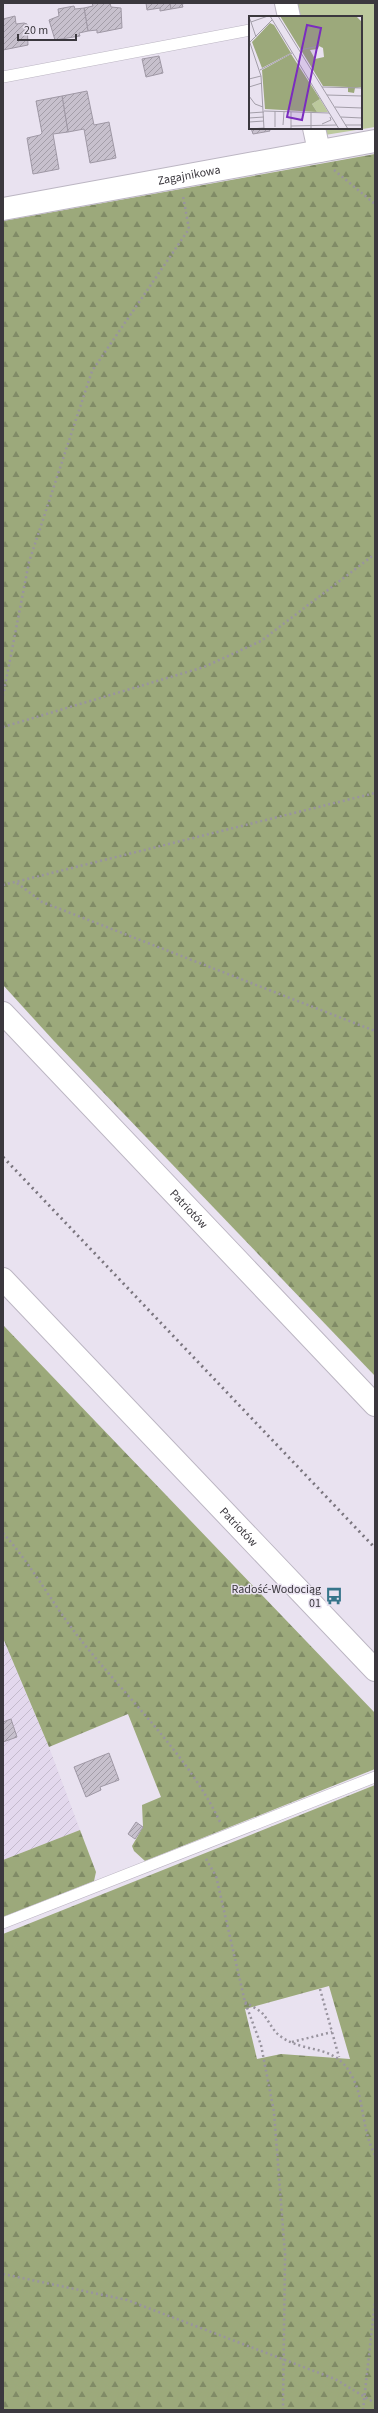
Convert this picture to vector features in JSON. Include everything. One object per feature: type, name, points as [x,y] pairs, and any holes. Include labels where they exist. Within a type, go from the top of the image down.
[{"type":"main road","points":[[286,3],[289,16]]},
{"type":"main road","points":[[314,129],[319,151]]},
{"type":"main road","name":"Zagajnikowa","points":[[3,209],[375,141]]},
{"type":"main road","name":"Patriotów","points":[[3,1013],[375,1405]]},
{"type":"main road","name":"Patriotów","points":[[3,1279],[375,1670]]},
{"type":"lane","points":[[3,78],[249,30]]},
{"type":"lane","points":[[3,1923],[375,1777]]},
{"type":"path","points":[[319,151],[328,166],[375,204]]},
{"type":"path","points":[[3,696],[29,562],[92,371],[189,229],[179,176]]},
{"type":"path","points":[[3,727],[204,667],[262,641],[375,554]]},
{"type":"path","points":[[3,885],[17,883],[375,792]]},
{"type":"path","points":[[17,883],[42,902],[375,1031]]},
{"type":"path","points":[[3,1533],[15,1546],[59,1612],[105,1671],[195,1777],[226,1835]]},
{"type":"path","points":[[194,1848],[207,1859],[216,1876],[245,2002],[261,2045],[274,2112],[278,2145],[285,2254],[283,2410]]},
{"type":"path","points":[[320,1989],[339,2057],[353,2077],[361,2101],[364,2127],[375,2155]]},
{"type":"path","points":[[245,2002],[262,2014],[278,2035],[292,2043],[339,2057]]},
{"type":"path","points":[[292,2043],[332,2032]]},
{"type":"path","points":[[3,2274],[127,2300],[335,2379],[364,2395],[375,2403]]},
{"type":"path","points":[[364,2410],[364,2395],[375,2301]]},
{"type":"shaded area","points":[[3,1638],[49,1747],[80,1830],[3,1860]]},
{"type":"green space","points":[[297,3],[375,3],[375,127],[325,135],[323,129],[362,129],[362,16],[301,16]]},
{"type":"green space","points":[[375,154],[375,1376],[54,1041],[3,985],[3,221]]},
{"type":"green space","points":[[3,1325],[375,1713],[375,1769],[145,1861],[134,1851],[132,1846],[143,1827],[142,1805],[161,1797],[128,1714],[49,1747],[3,1638]]},
{"type":"green space","points":[[375,1785],[375,2410],[3,2410],[3,1934]],"holes":[[[329,1986],[350,2059],[281,2054],[257,2059],[245,2009]]]},
{"type":"green space","points":[[80,1830],[96,1872],[94,1881],[3,1917],[3,1860]]},
{"type":"building","points":[[92,3],[110,3],[111,7],[121,8],[122,28],[97,33],[97,30],[88,31],[84,8],[93,6]]},
{"type":"building","points":[[146,3],[170,3],[171,9],[160,11],[160,8],[147,10]]},
{"type":"building","points":[[170,3],[187,3],[182,4],[183,7],[171,9]]},
{"type":"building","points":[[74,6],[75,9],[84,8],[88,31],[79,33],[80,36],[55,40],[49,20],[59,16],[58,9]]},
{"type":"building","points":[[15,16],[16,24],[27,24],[28,45],[3,50],[3,19]]},
{"type":"building","points":[[159,56],[163,73],[146,77],[142,59]]},
{"type":"building","points":[[87,91],[94,125],[109,122],[116,158],[90,163],[84,129],[68,132],[62,96]]},
{"type":"building","points":[[62,96],[68,132],[53,134],[59,169],[33,174],[27,138],[40,135],[42,133],[36,101]]},
{"type":"building","points":[[251,129],[269,129],[270,131],[253,134]]},
{"type":"building","points":[[11,1719],[17,1737],[3,1742],[3,1722]]},
{"type":"building","points":[[109,1753],[119,1780],[100,1787],[101,1790],[86,1797],[74,1767]]},
{"type":"building","points":[[136,1822],[143,1827],[135,1839],[128,1834]]},
{"type":"railway","points":[[3,1157],[375,1548]]},
{"type":"place","name":"Radość-Wodociąg 01","points":[[334,1596]]}]
